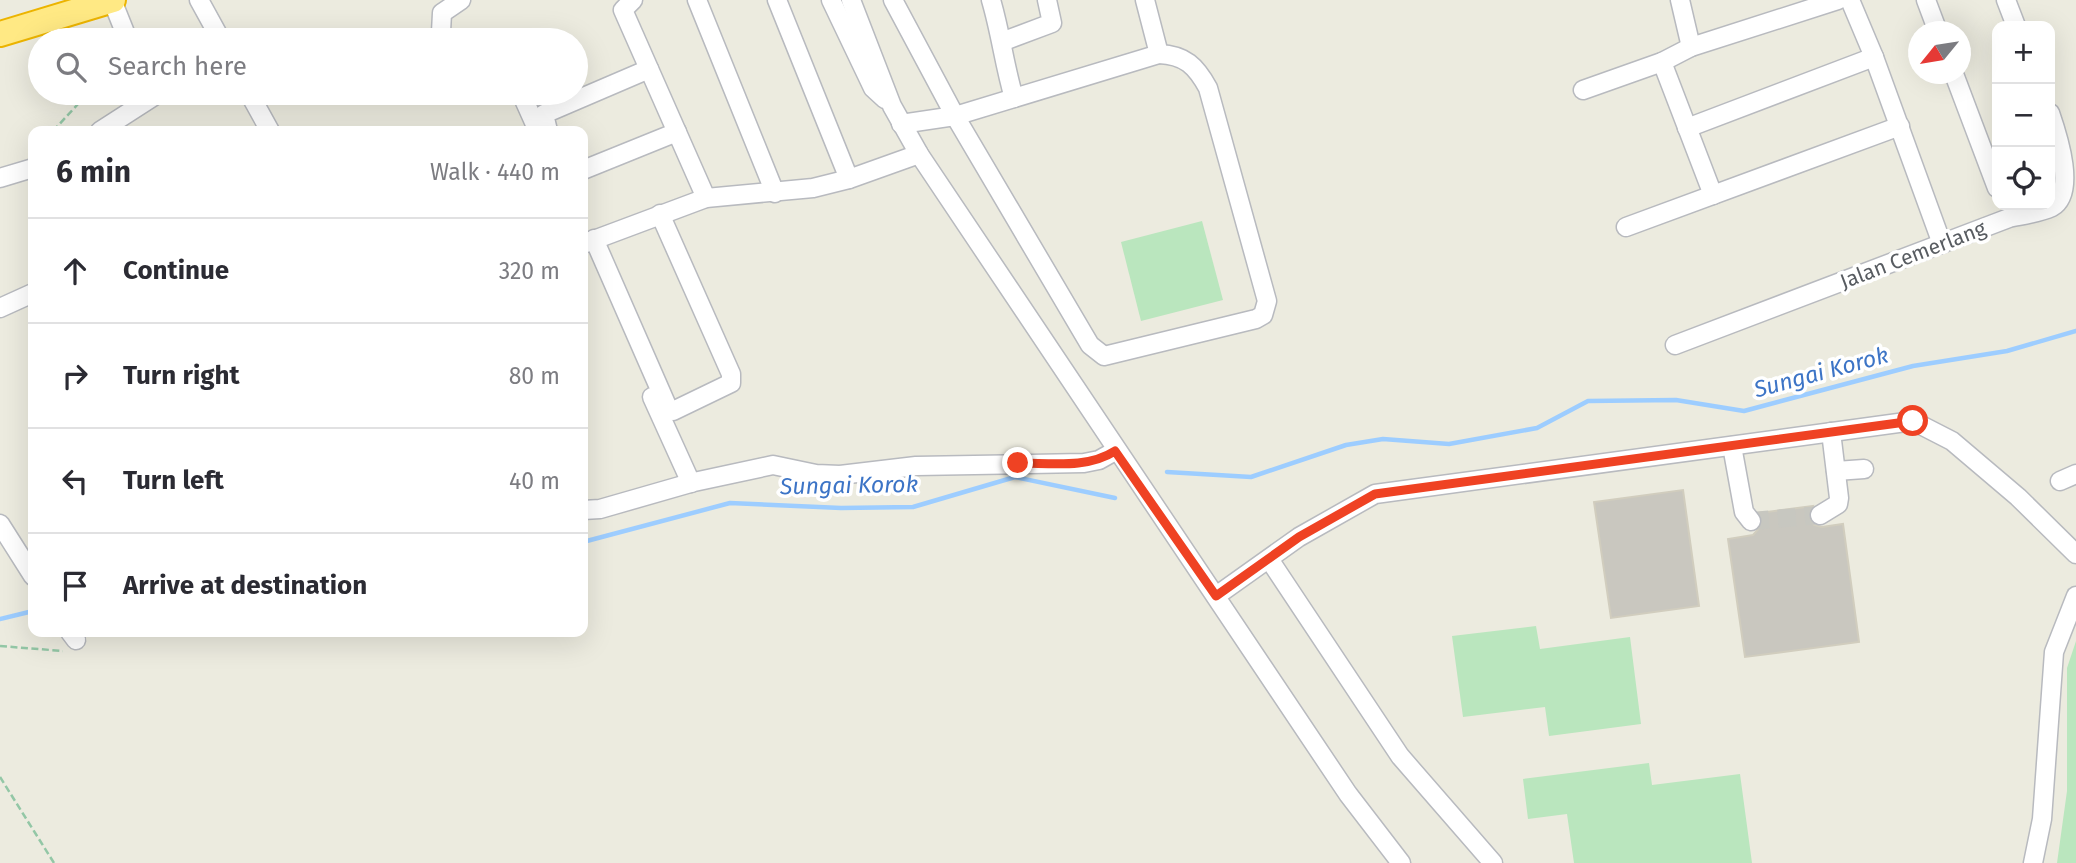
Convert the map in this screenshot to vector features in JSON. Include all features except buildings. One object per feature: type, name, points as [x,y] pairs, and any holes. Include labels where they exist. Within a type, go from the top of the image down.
[{"type":"highway","points":[[0,34],[113,0]]},
{"type":"street","points":[[113,0],[124,28]]},
{"type":"street","points":[[199,0],[214,28]]},
{"type":"street","points":[[441,28],[442,13],[461,0]]},
{"type":"street","points":[[697,0],[775,193]]},
{"type":"street","points":[[777,0],[849,179]]},
{"type":"street","points":[[831,0],[873,88],[892,106]]},
{"type":"street","points":[[851,0],[892,106],[919,154],[1115,451],[1348,794],[1401,863]]},
{"type":"street","points":[[892,0],[955,116],[1097,352],[1112,356],[1263,315],[1267,301],[1208,88],[1196,67],[1177,55],[1159,54],[955,116],[901,124]]},
{"type":"street","points":[[991,0],[1004,41],[1001,53],[1014,98]]},
{"type":"street","points":[[1004,41],[1052,23],[1047,0]]},
{"type":"street","points":[[1145,0],[1159,54]]},
{"type":"street","points":[[1680,0],[1691,47]]},
{"type":"street","points":[[1583,90],[1662,62],[1691,47],[1838,0]]},
{"type":"street","points":[[1850,0],[1874,57],[1942,244]]},
{"type":"street","points":[[1926,0],[1934,21]]},
{"type":"street","points":[[2006,0],[2014,21]]},
{"type":"street","points":[[628,5],[649,69],[706,198]]},
{"type":"street","points":[[1687,128],[1874,57]]},
{"type":"street","points":[[1662,62],[1713,195]]},
{"type":"street","points":[[588,100],[649,69]]},
{"type":"street","points":[[1958,84],[1992,175]]},
{"type":"street","points":[[107,126],[137,105]]},
{"type":"street","points":[[256,105],[267,126]]},
{"type":"street","points":[[526,105],[536,126]]},
{"type":"street","points":[[546,122],[579,105]]},
{"type":"street","points":[[1626,227],[1900,126]]},
{"type":"street","name":"Jalan Cemerlang","points":[[1675,345],[1942,244],[2006,212],[2054,207],[2070,193],[2072,185],[2055,128]]},
{"type":"street","points":[[588,168],[677,132]]},
{"type":"street","points":[[588,242],[706,198],[775,193],[849,179],[919,154]]},
{"type":"street","points":[[0,178],[28,170]]},
{"type":"street","points":[[588,244],[668,408],[673,411],[731,383],[731,373],[660,214]]},
{"type":"street","points":[[588,244],[691,483]]},
{"type":"street","points":[[0,308],[28,295]]},
{"type":"street","points":[[1216,596],[1299,537],[1375,494],[1913,421],[1928,426],[1952,441],[2018,497],[2076,554]]},
{"type":"street","points":[[1820,515],[1838,504],[1831,432]]},
{"type":"street","points":[[1732,446],[1744,512],[1751,521]]},
{"type":"street","points":[[588,510],[600,509],[691,483],[773,465],[816,474],[840,475],[916,466],[1084,463],[1099,460],[1115,451]]},
{"type":"street","points":[[1836,471],[1864,470]]},
{"type":"street","points":[[0,524],[28,568]]},
{"type":"street","points":[[1269,559],[1400,756],[1493,863]]},
{"type":"street","points":[[2033,863],[2042,819],[2054,652],[2076,596]]},
{"type":"path","points":[[58,126],[77,105]]},
{"type":"path","points":[[0,646],[70,652],[78,649],[72,637]]},
{"type":"path","points":[[0,777],[54,863]]},
{"type":"green space","points":[[1202,221],[1223,300],[1141,321],[1121,242]]},
{"type":"green space","points":[[1536,626],[1540,649],[1630,637],[1641,724],[1549,736],[1545,707],[1463,717],[1452,636]]},
{"type":"green space","points":[[2076,641],[2076,863],[2057,863],[2067,791],[2067,668]]},
{"type":"green space","points":[[1649,763],[1652,785],[1740,774],[1752,863],[1574,863],[1567,814],[1528,819],[1523,779]]},
{"type":"waterway","name":"Sungai Korok","points":[[1167,472],[1251,477],[1346,445],[1383,439],[1449,444],[1537,428],[1588,401],[1676,400],[1744,411],[1913,366],[2007,351],[2076,331]]},
{"type":"waterway","name":"Sungai Korok","points":[[588,541],[730,503],[841,508],[913,507],[1015,477],[1115,498]]},
{"type":"waterway","name":"Sungai Korok","points":[[0,619],[28,612]]},
{"type":"tunnel","points":[[1751,521],[1820,515]]},
{"type":"route","points":[[1018,463],[1084,463],[1099,460],[1115,451],[1216,596],[1299,537],[1375,494],[1913,421]]}]
